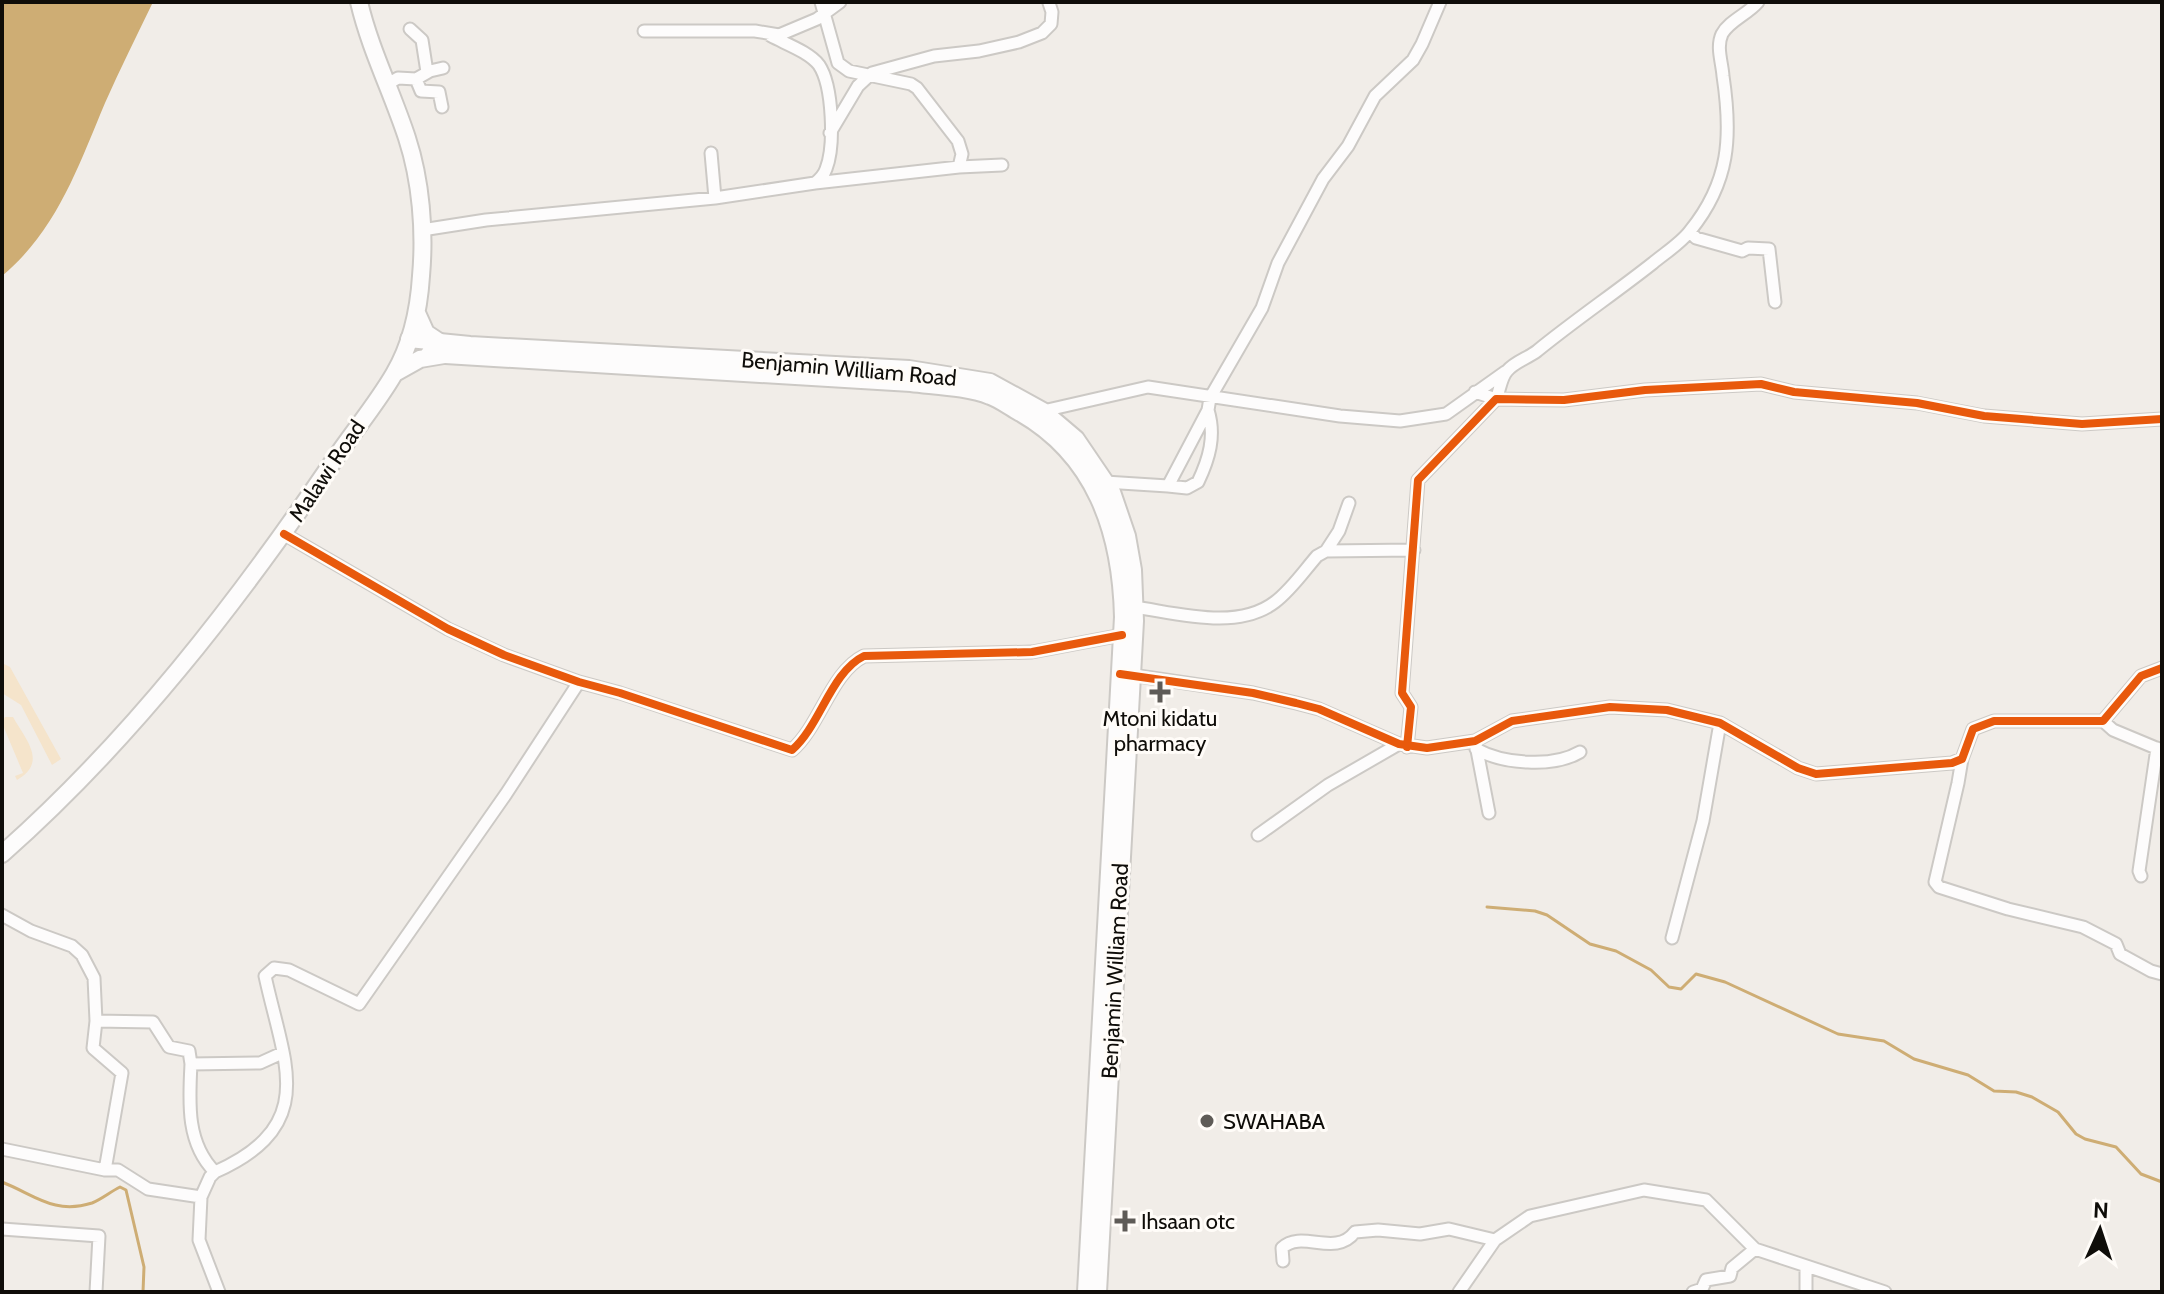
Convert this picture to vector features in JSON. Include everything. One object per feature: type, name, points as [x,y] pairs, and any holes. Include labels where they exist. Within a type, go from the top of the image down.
[{"type":"main road","name":"Malawi Road","points":[[2,854],[66,796],[175,674],[284,534],[395,373],[417,313],[422,230],[407,138],[359,2]]},
{"type":"main road","points":[[395,373],[442,349],[426,333],[417,313]]},
{"type":"main road","name":"Benjamin William Road","points":[[406,346],[911,383],[989,395],[1038,422],[1100,485],[1112,492],[1127,536],[1133,570],[1134,607],[1126,674],[1086,1292]]},
{"type":"main road","name":"Benjamin William Road","points":[[442,349],[909,369],[990,382],[1043,411],[1076,439],[1100,485],[1121,569],[1126,674],[1098,1292]]},
{"type":"street","points":[[771,36],[789,32],[823,8],[840,2]]},
{"type":"street","points":[[1168,486],[1262,308],[1278,263],[1323,179],[1348,146],[1375,96],[1413,60],[1440,2]]},
{"type":"street","points":[[1043,411],[1140,387],[1209,404],[1340,416],[1400,421],[1446,414],[1534,353],[1567,325],[1594,310],[1690,232],[1720,181],[1728,142],[1720,37],[1728,26],[1758,2]]},
{"type":"street","points":[[830,133],[868,75],[934,56],[979,51],[1030,39],[1051,24],[1049,3]]},
{"type":"street","points":[[823,8],[838,63],[849,71],[911,84],[917,88],[958,141],[962,154],[959,167]]},
{"type":"street","points":[[410,29],[422,40],[421,91],[439,92],[442,107]]},
{"type":"street","points":[[644,31],[751,31],[771,36],[810,57],[818,65],[830,99],[828,165],[815,183]]},
{"type":"street","points":[[386,85],[400,77],[422,76],[443,68]]},
{"type":"street","points":[[711,153],[715,198]]},
{"type":"street","points":[[422,230],[486,220],[715,198],[815,183],[1002,165]]},
{"type":"street","points":[[1690,232],[1696,238],[1742,251],[1748,248],[1769,249],[1775,302]]},
{"type":"street","points":[[1403,745],[1411,707],[1402,693],[1418,480],[1498,394],[1505,372]]},
{"type":"street","points":[[1487,383],[1498,394]]},
{"type":"street","points":[[1475,392],[1564,400],[1645,390],[1761,384],[1794,392],[1917,403],[1984,416],[2082,424],[2162,419]]},
{"type":"street","points":[[1100,485],[1187,488],[1198,482],[1211,451],[1209,404]]},
{"type":"street","points":[[1134,607],[1191,615],[1242,617],[1275,602],[1317,556],[1326,551],[1339,531],[1349,503]]},
{"type":"street","points":[[284,534],[448,629],[504,655],[792,750],[801,742],[848,668],[864,656],[1032,652],[1122,635]]},
{"type":"street","points":[[1326,551],[1414,550]]},
{"type":"street","points":[[2103,721],[2141,676],[2162,668]]},
{"type":"street","points":[[1126,674],[1296,703],[1319,709],[1403,745],[1427,748],[1475,745],[1512,721],[1610,707],[1667,710],[1720,723],[1798,768],[1816,774],[1943,765],[1962,759]]},
{"type":"street","points":[[219,1292],[199,1240],[201,1197],[215,1172],[243,1159],[278,1123],[288,1096],[265,976],[274,968],[289,970],[359,1004],[506,794],[579,682]]},
{"type":"street","points":[[2141,876],[2139,871],[2160,749],[2113,730],[2103,721],[1994,721],[1973,729],[1962,759],[1935,882],[1939,887],[2008,909],[2083,927],[2116,944],[2120,954],[2162,974]]},
{"type":"street","points":[[1672,938],[1703,821],[1720,723]]},
{"type":"street","points":[[1258,835],[1328,785],[1403,745]]},
{"type":"street","points":[[1475,745],[1496,757],[1533,760],[1560,760],[1580,752]]},
{"type":"street","points":[[1475,745],[1489,813]]},
{"type":"street","points":[[2,915],[31,931],[77,949],[94,978],[95,1052],[122,1073],[105,1170]]},
{"type":"street","points":[[96,1021],[153,1022],[169,1047],[189,1051],[191,1124],[198,1148],[215,1172]]},
{"type":"street","points":[[191,1064],[260,1063],[282,1053]]},
{"type":"street","points":[[2,1149],[118,1170],[148,1189],[201,1197]]},
{"type":"street","points":[[1459,1292],[1495,1240],[1530,1216],[1644,1190],[1706,1200],[1755,1249],[1885,1292]]},
{"type":"street","points":[[2,1229],[99,1236],[96,1292]]},
{"type":"street","points":[[1283,1261],[1282,1248],[1286,1244],[1313,1241],[1333,1245],[1351,1239],[1355,1232],[1378,1230],[1420,1234],[1449,1229],[1495,1240]]},
{"type":"street","points":[[1693,1292],[1702,1289],[1706,1280],[1730,1276],[1732,1268],[1755,1249]]},
{"type":"street","points":[[1806,1267],[1806,1292]]},
{"type":"shaded area","points":[[2,2],[153,2],[52,218],[38,239],[2,276]]},
{"type":"shaded area","points":[[2,663],[10,667],[61,759],[52,765],[21,705],[2,693]]},
{"type":"shaded area","points":[[5,717],[13,717],[32,750],[31,766],[17,780],[15,776],[23,773],[2,723]]},
{"type":"waterway","points":[[1487,907],[1547,915],[1590,944],[1616,951],[1651,970],[1669,987],[1681,989],[1696,974],[1725,982],[1838,1034],[1884,1041],[1914,1059],[1968,1075],[1994,1091],[2016,1092],[2032,1097],[2058,1112],[2076,1134],[2116,1147],[2141,1174],[2162,1182]]},
{"type":"waterway","points":[[2,1182],[45,1202],[67,1207],[92,1203],[120,1187],[126,1190],[144,1267],[143,1292]]},
{"type":"waterway","points":[[615,1292],[628,1292]]},
{"type":"cycle path","points":[[1407,747],[1411,707],[1402,693],[1418,480],[1496,399],[1564,400],[1645,390],[1761,384],[1794,392],[1917,403],[1984,416],[2082,424],[2162,419]]},
{"type":"cycle path","points":[[284,534],[448,629],[504,655],[792,750],[802,740],[843,674],[864,656],[1032,652],[1122,635]]},
{"type":"cycle path","points":[[1120,674],[1253,693],[1296,703],[1319,709],[1399,744],[1427,748],[1475,741],[1512,721],[1610,707],[1667,710],[1720,723],[1798,768],[1816,774],[1952,763],[1962,759],[1973,729],[1994,721],[2103,721],[2141,676],[2162,668]]},
{"type":"place","name":"Mtoni kidatu pharmacy","points":[[1160,692]]},
{"type":"place","name":"SWAHABA","points":[[1207,1121]]},
{"type":"place","name":"Ihsaan otc","points":[[1125,1221]]}]
